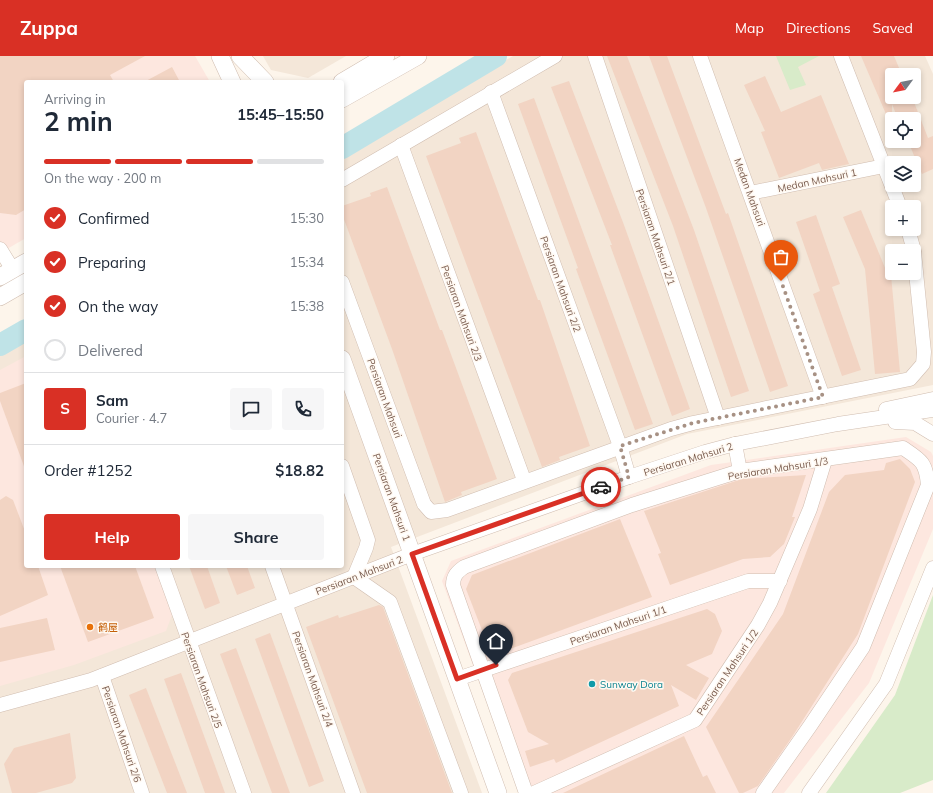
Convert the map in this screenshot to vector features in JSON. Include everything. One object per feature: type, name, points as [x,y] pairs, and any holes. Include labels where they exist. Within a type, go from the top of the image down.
[{"type":"street","points":[[220,56],[231,80]]},
{"type":"street","points":[[240,56],[248,80]]},
{"type":"street","points":[[240,56],[263,80]]},
{"type":"street","points":[[344,81],[386,56]]},
{"type":"street","points":[[344,98],[418,56]]},
{"type":"street","points":[[344,179],[555,56]]},
{"type":"street","name":"Persiaran Mahsuri 2/1","points":[[595,56],[718,418]]},
{"type":"street","name":"Medan Mahsuri","points":[[700,56],[823,397]]},
{"type":"street","points":[[840,56],[897,200]]},
{"type":"street","name":"Persiaran Mahsuri 2/2","points":[[491,92],[620,446],[629,477]]},
{"type":"street","name":"Persiaran Mahsuri 2/3","points":[[401,145],[524,480]]},
{"type":"street","name":"Medan Mahsuri 1","points":[[750,193],[884,166]]},
{"type":"street","points":[[0,249],[13,270]]},
{"type":"street","points":[[524,480],[671,429],[913,378],[923,364],[924,352],[917,280]]},
{"type":"street","points":[[0,297],[24,283]]},
{"type":"street","name":"Persiaran Mahsuri","points":[[344,287],[424,504],[431,512],[447,510],[524,480]]},
{"type":"street","name":"Persiaran Mahsuri 1","points":[[344,366],[498,793]]},
{"type":"street","points":[[838,424],[866,413],[933,399]]},
{"type":"street","points":[[838,424],[933,410]]},
{"type":"street","points":[[838,424],[864,427],[899,422],[915,423],[933,434]]},
{"type":"street","name":"Persiaran Mahsuri 2","points":[[0,705],[67,688],[102,676],[412,554],[629,477],[735,444],[838,424]]},
{"type":"street","points":[[735,444],[740,471]]},
{"type":"street","name":"Persiaran Mahsuri 1/3","points":[[526,793],[453,585],[453,580],[458,571],[464,567],[632,505],[740,471],[904,448],[918,458],[927,468],[928,484],[863,647],[763,793]]},
{"type":"street","name":"Persiaran Mahsuri 1/2","points":[[534,793],[695,720],[758,625],[780,581],[810,509],[825,460]]},
{"type":"street","points":[[344,472],[368,540],[354,576],[390,602],[462,793]]},
{"type":"street","name":"Persiaran Mahsuri 2/5","points":[[163,568],[188,642],[244,793]]},
{"type":"street","name":"Persiaran Mahsuri 2/4","points":[[273,568],[353,793]]},
{"type":"street","points":[[809,793],[886,684],[933,568]]},
{"type":"street","name":"Persiaran Mahsuri 1/1","points":[[457,679],[748,581],[780,581]]},
{"type":"street","name":"Persiaran Mahsuri 2/6","points":[[102,676],[142,793]]},
{"type":"shaded area","points":[[0,56],[195,56],[209,80],[24,80],[24,239],[0,253]]},
{"type":"shaded area","points":[[263,56],[346,56],[308,78],[271,70]]},
{"type":"shaded area","points":[[513,56],[925,56],[933,74],[933,385],[687,434],[391,547],[482,793],[0,793],[0,353],[24,339],[24,568],[344,568],[344,154]]},
{"type":"shaded area","points":[[24,357],[24,568],[156,568],[172,615],[166,631],[74,665],[0,686],[0,370]]},
{"type":"shaded area","points":[[906,437],[931,452],[933,456],[933,529],[869,683],[784,793],[520,793],[442,581],[451,561],[711,465]]},
{"type":"green space","points":[[776,56],[819,56],[798,67],[806,85],[790,90]]},
{"type":"green space","points":[[933,595],[933,780],[900,793],[826,793],[895,695]]},
{"type":"building","points":[[0,56],[145,56],[110,75],[113,80],[24,80],[24,210],[16,215],[0,213]]},
{"type":"building","points":[[607,56],[627,56],[694,230],[749,391],[731,397],[673,226]]},
{"type":"building","points":[[649,56],[667,56],[726,214],[728,213],[788,386],[770,392],[706,208]]},
{"type":"building","points":[[861,56],[894,56],[899,68],[885,68],[885,104],[892,104],[892,112],[885,112]]},
{"type":"building","points":[[172,67],[179,80],[148,80]]},
{"type":"building","points":[[765,76],[781,112],[821,95],[849,164],[822,170],[819,163],[779,178],[761,132],[765,131],[744,85]]},
{"type":"building","points":[[569,81],[624,225],[690,409],[672,416],[610,245],[612,245],[551,87]]},
{"type":"building","points":[[534,98],[653,424],[635,430],[576,269],[578,268],[518,104]]},
{"type":"building","points":[[892,104],[915,104],[918,112],[895,112]]},
{"type":"building","points":[[921,120],[928,138],[933,136],[933,169],[922,174],[921,156],[914,156],[911,148],[921,148]]},
{"type":"building","points":[[476,132],[538,300],[540,300],[590,446],[559,457],[560,460],[542,467],[426,156],[461,143],[459,138]]},
{"type":"building","points":[[387,187],[497,479],[461,492],[462,495],[445,502],[392,349],[344,219],[344,205],[371,196],[370,193]]},
{"type":"building","points":[[861,210],[885,268],[885,280],[891,280],[900,372],[875,374],[865,269],[843,217]]},
{"type":"building","points":[[816,215],[840,284],[832,287],[861,370],[842,376],[813,294],[820,291],[796,222]]},
{"type":"building","points":[[24,384],[24,466],[0,401],[0,393]]},
{"type":"building","points":[[900,459],[910,469],[915,482],[858,634],[792,737],[758,786],[743,793],[739,793],[706,727],[783,614],[829,492],[845,475],[884,470],[886,463]]},
{"type":"building","points":[[806,475],[792,517],[795,517],[784,544],[770,557],[743,559],[670,585],[658,554],[661,553],[644,511],[742,479]]},
{"type":"building","points":[[6,496],[13,500],[24,529],[24,568],[39,568],[48,595],[0,616],[0,500]]},
{"type":"building","points":[[620,519],[652,597],[502,652],[487,643],[466,589],[472,575]]},
{"type":"building","points":[[61,568],[136,568],[154,618],[88,642]]},
{"type":"building","points":[[190,568],[208,568],[220,603],[205,609]]},
{"type":"building","points":[[227,568],[248,568],[255,588],[237,595]]},
{"type":"building","points":[[379,605],[383,607],[452,793],[367,793],[306,627],[338,615],[339,618]]},
{"type":"building","name":"Sunway Dora","points":[[707,609],[715,614],[722,631],[712,654],[686,665],[709,678],[696,700],[671,685],[679,706],[556,763],[554,759],[530,767],[525,751],[549,744],[528,732],[508,680],[512,673]]},
{"type":"building","points":[[47,618],[55,650],[0,662],[0,628]]},
{"type":"building","points":[[270,633],[324,781],[309,787],[255,639]]},
{"type":"building","points":[[236,648],[290,793],[272,793],[220,654]]},
{"type":"building","points":[[181,673],[225,793],[205,793],[164,679]]},
{"type":"building","points":[[146,688],[187,793],[167,793],[129,695]]},
{"type":"building","points":[[70,733],[76,778],[72,783],[36,793],[12,793],[4,764],[14,748]]},
{"type":"building","points":[[684,736],[703,777],[707,775],[716,793],[563,793]]},
{"type":"waterway","points":[[344,147],[496,56]]},
{"type":"waterway","points":[[0,345],[24,331]]},
{"type":"way so far","points":[[601,487],[629,477],[620,446],[693,423],[823,397],[781,281]]},
{"type":"place","name":"鹤屋","points":[[90,627]]},
{"type":"place","name":"Sunway Dora","points":[[592,684]]},
{"type":"route","points":[[496,665],[457,679],[412,554],[601,487]]}]
